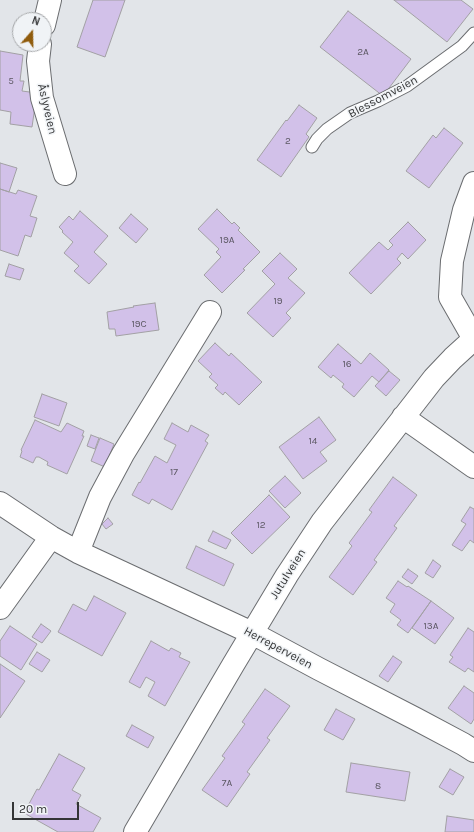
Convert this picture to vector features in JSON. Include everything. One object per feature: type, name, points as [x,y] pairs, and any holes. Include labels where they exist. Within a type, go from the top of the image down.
[{"type":"street","points":[[47,12],[50,0]]},
{"type":"street","name":"Åslyveien","points":[[39,52],[38,61],[42,98],[65,174]]},
{"type":"street","points":[[474,183],[469,207],[452,261],[450,278],[450,297],[474,339]]},
{"type":"street","points":[[78,552],[100,498],[123,454],[210,312]]},
{"type":"street","name":"Jutulveien","points":[[135,832],[287,575],[322,522],[434,378],[474,339]]},
{"type":"street","points":[[403,417],[474,467]]},
{"type":"street","name":"Herreperveien","points":[[0,503],[51,537],[78,552],[252,634],[474,751]]},
{"type":"street","points":[[0,608],[51,537]]},
{"type":"lane","name":"Blessomveien","points":[[312,147],[317,139],[327,129],[350,113],[407,86],[462,46],[474,33]]},
{"type":"building","points":[[93,0],[125,0],[105,57],[77,47]]},
{"type":"building","points":[[394,0],[461,0],[473,9],[447,42]]},
{"type":"building","points":[[348,11],[411,59],[383,96],[320,47]]},
{"type":"building","points":[[0,51],[23,55],[20,81],[24,81],[22,91],[37,93],[32,127],[10,124],[11,112],[0,110]]},
{"type":"building","points":[[299,105],[317,118],[306,134],[309,137],[281,177],[257,160],[286,120],[287,121]]},
{"type":"building","points":[[444,128],[463,143],[429,188],[406,171],[433,135],[436,138]]},
{"type":"building","points":[[0,163],[17,168],[9,192],[0,189]]},
{"type":"building","points":[[0,189],[16,194],[18,190],[37,196],[30,216],[37,218],[31,237],[25,235],[18,256],[0,250]]},
{"type":"building","points":[[217,209],[232,224],[234,222],[240,228],[238,230],[260,252],[243,269],[245,270],[222,293],[204,275],[221,257],[216,252],[219,249],[198,229]]},
{"type":"building","points":[[80,211],[108,236],[94,252],[107,264],[89,284],[74,271],[79,266],[64,253],[73,242],[62,232],[63,231],[59,227],[69,216],[73,220]]},
{"type":"building","points":[[131,214],[148,229],[136,243],[119,228]]},
{"type":"building","points":[[408,222],[426,240],[408,259],[402,253],[397,259],[401,263],[371,294],[349,273],[379,242],[388,250],[393,245],[389,241]]},
{"type":"building","points":[[280,253],[297,269],[288,278],[305,293],[286,313],[291,318],[273,337],[247,313],[275,284],[262,271]]},
{"type":"building","points":[[9,264],[24,269],[20,280],[5,276]]},
{"type":"building","points":[[155,303],[159,330],[116,336],[115,329],[109,329],[107,312]]},
{"type":"building","points":[[215,343],[229,356],[231,353],[262,382],[239,405],[225,392],[223,395],[215,388],[218,385],[209,377],[212,374],[198,361]]},
{"type":"building","points":[[338,344],[361,364],[370,353],[389,370],[379,382],[372,376],[354,397],[342,387],[344,384],[333,375],[331,378],[318,367]]},
{"type":"building","points":[[389,371],[400,380],[386,396],[375,386]]},
{"type":"building","points":[[42,394],[67,403],[59,426],[34,417]]},
{"type":"building","points":[[319,417],[336,440],[320,452],[327,461],[303,479],[279,447]]},
{"type":"building","points":[[35,420],[61,432],[67,423],[84,431],[82,436],[84,436],[67,474],[47,465],[48,462],[39,457],[36,457],[33,463],[20,457],[21,450]]},
{"type":"building","points":[[172,423],[188,432],[191,425],[209,435],[205,441],[208,443],[172,510],[152,499],[149,504],[132,495],[155,456],[167,463],[176,445],[164,439]]},
{"type":"building","points":[[91,435],[99,438],[95,449],[87,446]]},
{"type":"building","points":[[100,438],[114,444],[105,467],[91,461]]},
{"type":"building","points":[[285,476],[301,493],[285,508],[269,491]]},
{"type":"building","points":[[393,477],[417,495],[394,526],[397,528],[374,560],[377,562],[353,595],[329,577],[352,546],[349,543],[372,512],[369,510]]},
{"type":"building","points":[[269,495],[290,517],[252,554],[231,533]]},
{"type":"building","points":[[470,507],[474,509],[474,543],[470,540],[462,551],[452,545],[466,524],[461,521]]},
{"type":"building","points":[[108,518],[113,524],[106,529],[102,524]]},
{"type":"building","points":[[213,531],[231,540],[226,549],[208,541]]},
{"type":"building","points":[[196,546],[234,564],[224,586],[186,568]]},
{"type":"building","points":[[433,560],[441,566],[433,578],[425,573]]},
{"type":"building","points":[[408,569],[418,576],[412,584],[402,577]]},
{"type":"building","points":[[398,581],[431,601],[408,633],[397,625],[401,620],[390,612],[395,604],[386,598]]},
{"type":"building","points":[[94,596],[126,613],[102,656],[58,632],[73,604],[86,611]]},
{"type":"building","points":[[431,601],[454,618],[435,644],[412,628]]},
{"type":"building","points":[[41,624],[51,631],[42,643],[32,637]]},
{"type":"building","points":[[10,626],[37,644],[21,670],[0,656],[0,641]]},
{"type":"building","points":[[468,628],[474,632],[474,672],[468,668],[465,672],[449,662],[453,657],[450,655]]},
{"type":"building","points":[[151,641],[169,651],[171,648],[181,653],[179,657],[190,662],[165,706],[148,696],[155,682],[146,677],[140,688],[129,682]]},
{"type":"building","points":[[37,652],[50,660],[42,672],[29,664]]},
{"type":"building","points":[[393,656],[402,662],[388,682],[379,676]]},
{"type":"building","points":[[0,664],[25,681],[0,718]]},
{"type":"building","points":[[464,686],[474,693],[474,719],[471,724],[448,708]]},
{"type":"building","points":[[265,689],[290,706],[267,738],[270,740],[247,772],[250,774],[227,807],[202,790],[225,758],[222,756],[245,724],[242,722]]},
{"type":"building","points":[[336,709],[355,719],[343,740],[324,730]]},
{"type":"building","points":[[132,725],[154,737],[148,748],[126,736]]},
{"type":"building","points":[[59,754],[85,768],[72,790],[81,795],[76,804],[101,818],[93,832],[58,832],[24,813]]},
{"type":"building","points":[[351,763],[410,772],[405,801],[346,792]]},
{"type":"building","points":[[450,769],[464,777],[453,795],[439,787]]},
{"type":"building","points":[[447,816],[474,820],[474,832],[445,832]]}]
